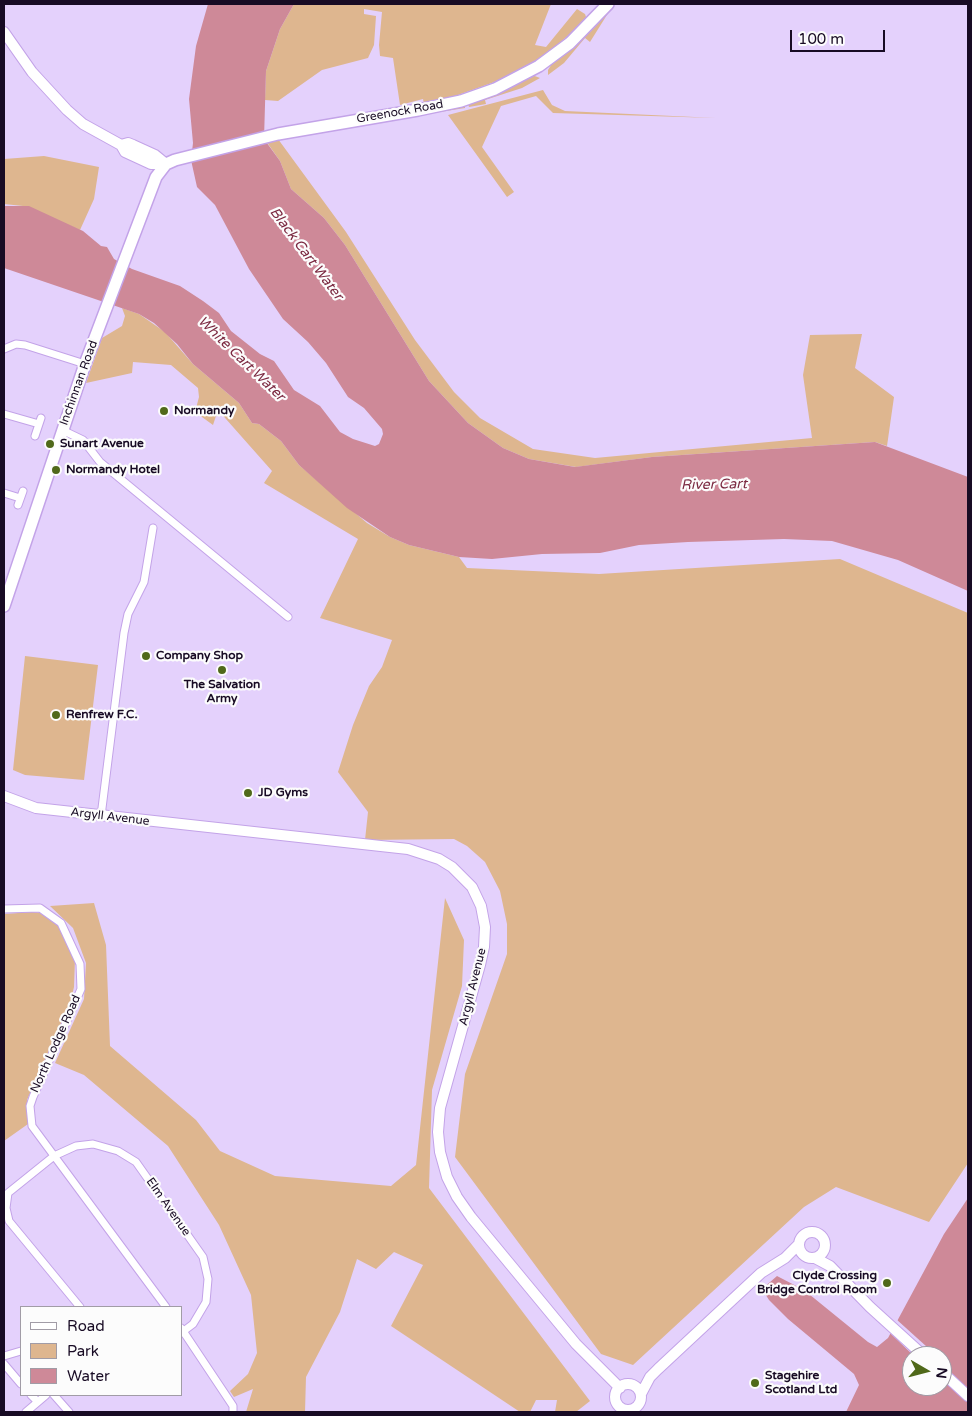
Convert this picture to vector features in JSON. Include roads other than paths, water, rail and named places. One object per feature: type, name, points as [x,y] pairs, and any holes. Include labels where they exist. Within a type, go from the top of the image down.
[{"type":"main road","name":"Greenock Road","points":[[166,164],[278,134],[461,101],[494,89],[538,66],[570,42],[608,4]]},
{"type":"main road","name":"Inchinnan Road","points":[[4,606],[85,364],[156,177],[166,164]]},
{"type":"street","points":[[4,32],[32,72],[67,110],[83,124],[121,145],[128,143],[155,155],[166,164]]},
{"type":"street","points":[[4,349],[9,346],[24,345],[85,364]]},
{"type":"street","points":[[4,414],[40,421],[35,436]]},
{"type":"street","points":[[62,430],[83,440],[100,462],[288,617]]},
{"type":"street","points":[[4,493],[20,498]]},
{"type":"street","points":[[101,816],[124,633],[128,614],[144,582],[153,528]]},
{"type":"street","name":"Argyll Avenue","points":[[4,796],[36,808],[408,849],[440,859],[463,878],[472,887],[481,906],[486,927],[482,956],[440,1108],[438,1132],[440,1152],[447,1176],[457,1197],[471,1217],[576,1344],[620,1388]]},
{"type":"street","name":"North Lodge Road","points":[[4,909],[40,908],[61,923],[80,964],[81,989],[30,1106],[32,1126],[165,1306]]},
{"type":"street","name":"Elm Avenue","points":[[79,1306],[9,1220],[6,1208],[8,1193],[54,1156],[76,1146],[93,1144],[118,1151],[136,1162],[203,1257],[208,1278],[206,1302],[194,1324],[182,1330]]},
{"type":"street","points":[[650,1377],[636,1408],[621,1411],[616,1399],[620,1388],[626,1385],[633,1385],[650,1377],[761,1273],[785,1258],[799,1244],[802,1236],[814,1232],[824,1239],[814,1255]]},
{"type":"street","points":[[799,1244],[800,1250],[814,1255],[830,1266],[913,1346]]},
{"type":"street","points":[[785,1258],[814,1255]]},
{"type":"street","points":[[182,1330],[233,1406],[233,1412]]},
{"type":"street","points":[[4,1356],[20,1351]]},
{"type":"street","points":[[4,1364],[20,1383]]},
{"type":"street","points":[[952,1381],[968,1396]]},
{"type":"street","points":[[633,1385],[641,1394]]},
{"type":"street","points":[[32,1396],[37,1401]]},
{"type":"street","points":[[26,1412],[44,1396]]},
{"type":"street","points":[[55,1396],[69,1412]]},
{"type":"water","points":[[208,4],[294,4],[280,29],[266,71],[264,139],[280,161],[291,189],[324,218],[345,245],[429,381],[468,423],[503,448],[529,459],[575,467],[652,457],[875,442],[968,477],[968,591],[898,560],[832,541],[784,539],[688,542],[639,545],[600,553],[542,554],[492,559],[459,557],[409,545],[390,537],[347,508],[299,465],[281,441],[259,424],[252,423],[239,403],[193,364],[177,344],[154,323],[139,314],[4,268],[4,206],[29,206],[83,231],[101,246],[107,247],[114,259],[132,269],[180,286],[203,301],[219,313],[231,331],[260,354],[274,361],[294,390],[320,406],[340,432],[353,439],[375,446],[379,444],[383,434],[382,429],[364,408],[348,397],[326,363],[308,342],[283,319],[249,269],[215,205],[197,187],[191,160],[193,143],[189,99],[196,46]]},
{"type":"water","points":[[968,1198],[968,1412],[846,1412],[859,1385],[854,1374],[788,1319],[769,1300],[762,1289],[777,1276],[804,1290],[868,1342],[877,1347],[888,1338],[944,1234]]},
{"type":"place","name":"Normandy","points":[[164,411]]},
{"type":"place","name":"Sunart Avenue","points":[[50,444]]},
{"type":"place","name":"Normandy Hotel","points":[[56,470]]},
{"type":"place","name":"Company Shop","points":[[146,656]]},
{"type":"place","name":"The Salvation Army","points":[[222,670]]},
{"type":"place","name":"Renfrew F.C.","points":[[56,715]]},
{"type":"place","name":"JD Gyms","points":[[248,793]]},
{"type":"place","name":"Clyde Crossing Bridge Control Room","points":[[887,1283]]},
{"type":"place","name":"Stagehire Scotland Ltd","points":[[755,1383]]},
{"type":"water label","name":"Black Cart Water","points":[[306,254]]},
{"type":"water label","name":"White Cart Water","points":[[241,359]]},
{"type":"water label","name":"River Cart","points":[[714,485]]}]
